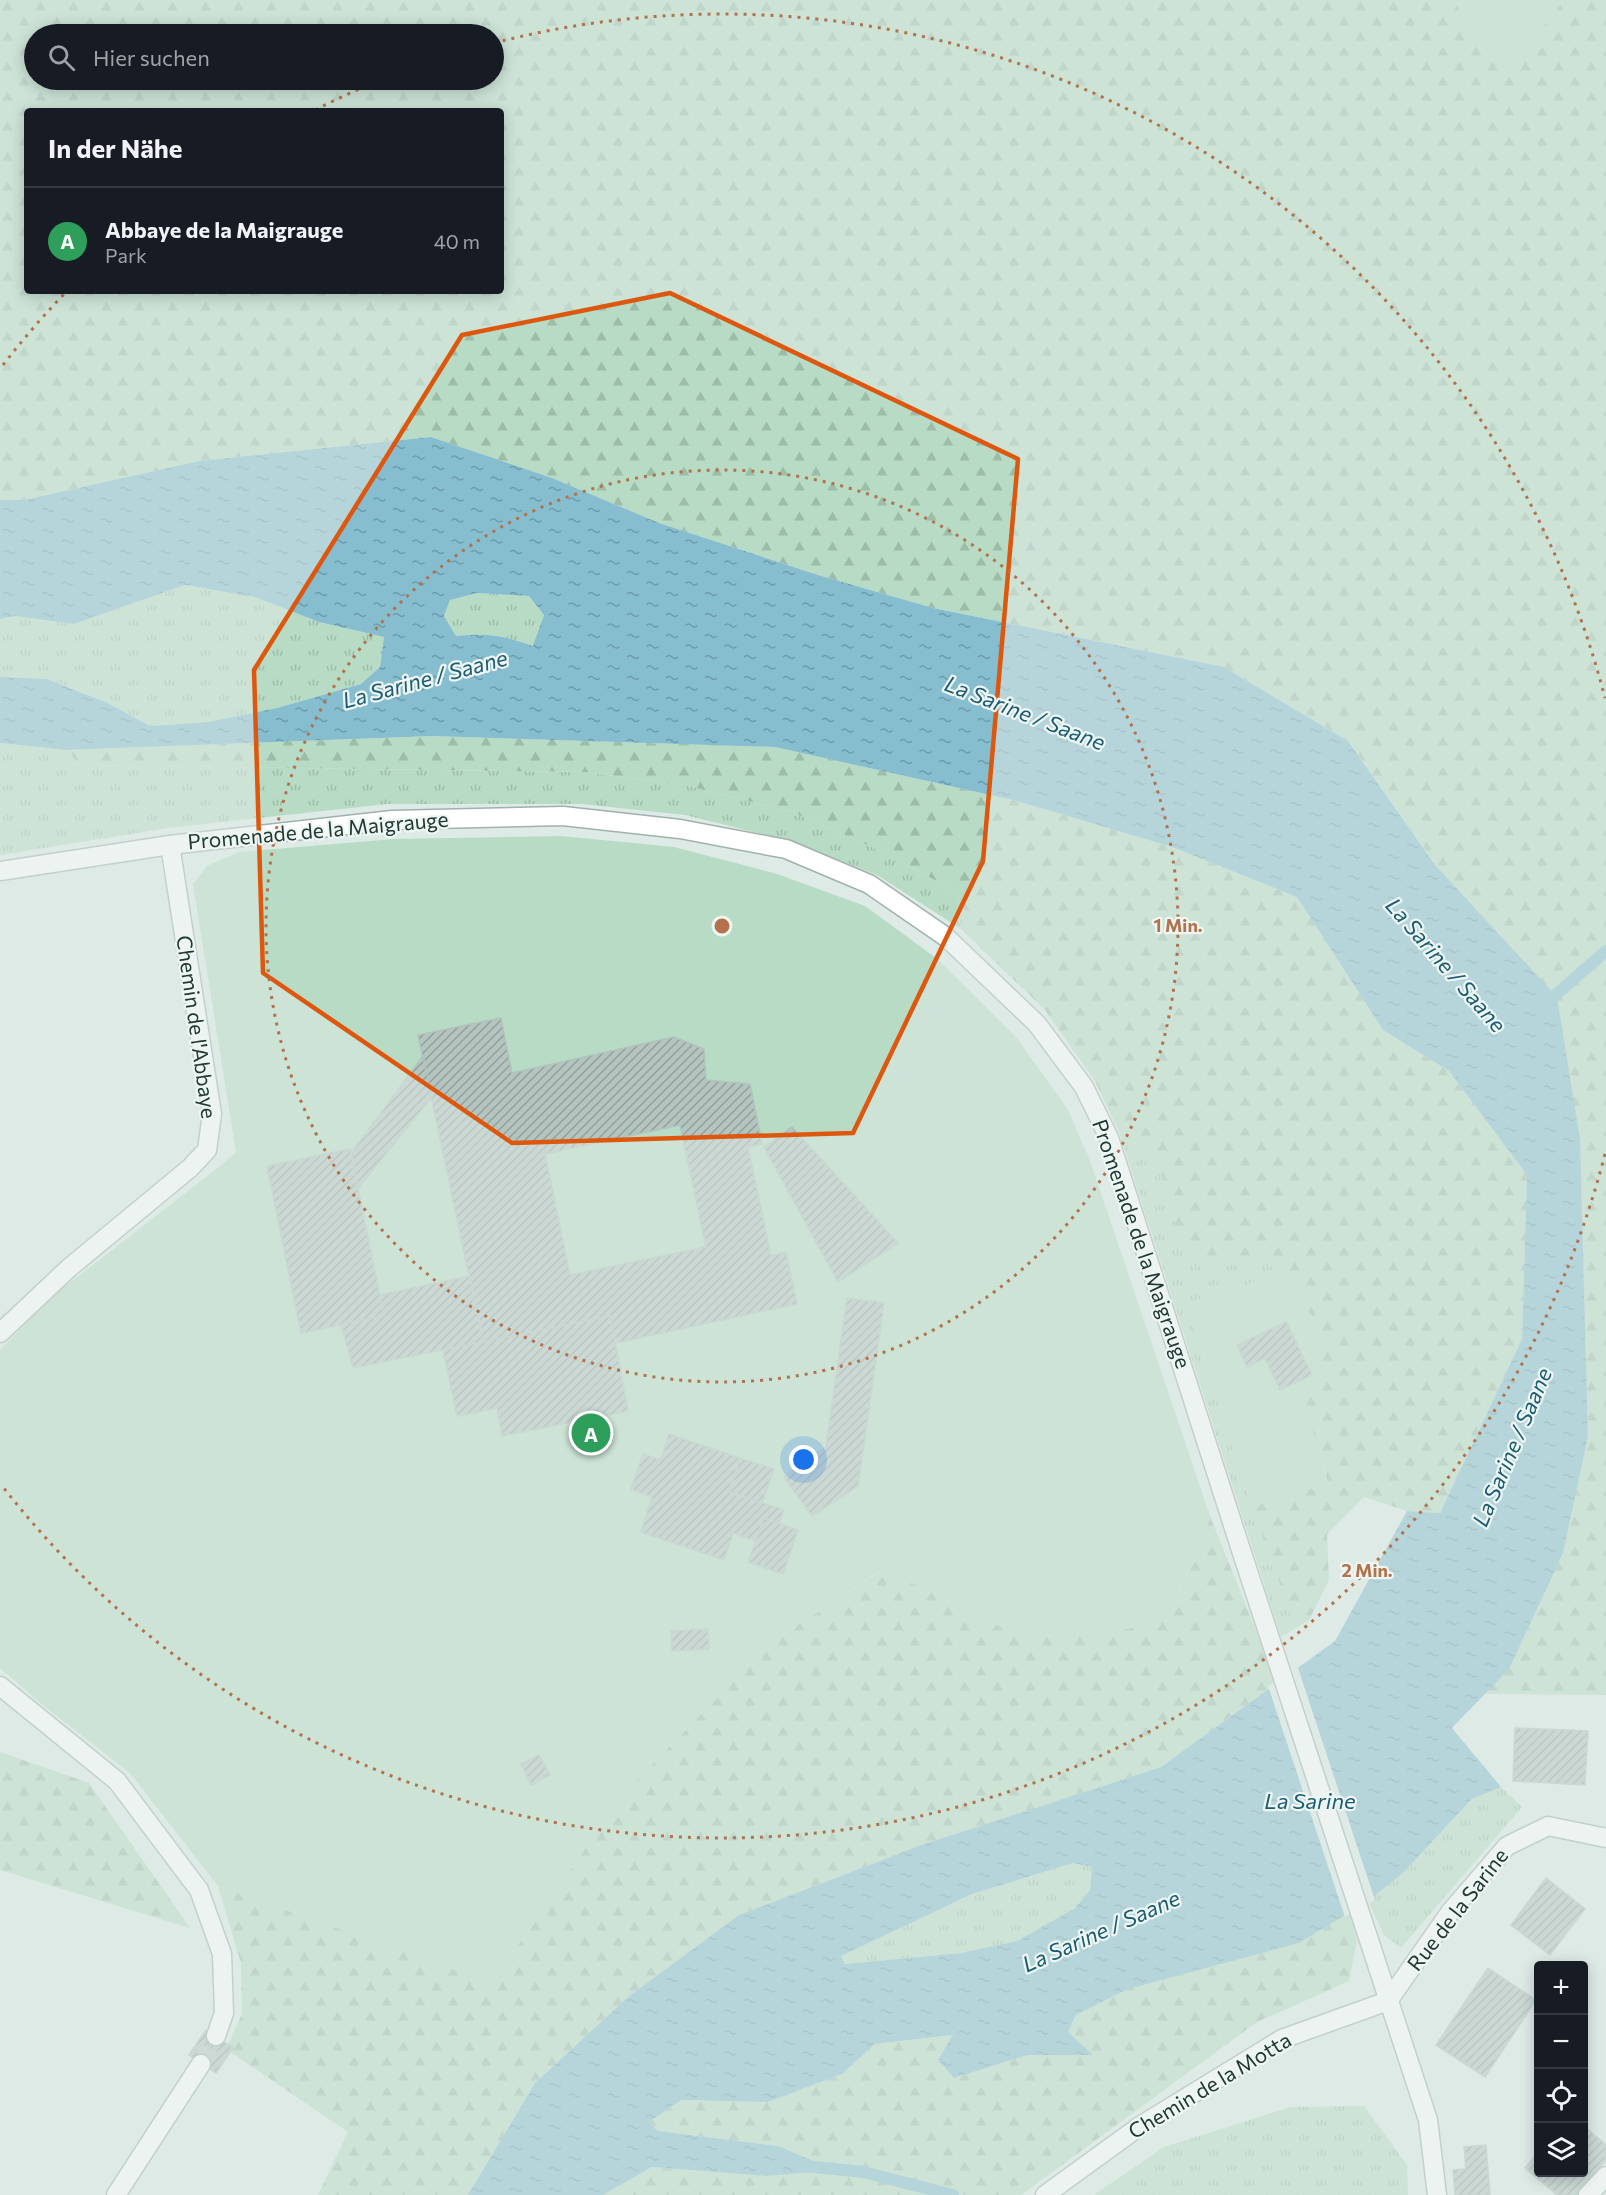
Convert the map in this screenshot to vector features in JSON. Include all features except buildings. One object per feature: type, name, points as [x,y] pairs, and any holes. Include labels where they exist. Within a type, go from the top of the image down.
[{"type":"street","name":"Promenade de la Maigrauge","points":[[0,871],[170,845],[392,820],[563,816],[680,829],[786,849],[869,884],[946,937],[1037,1024],[1083,1087],[1110,1138],[1370,1941]]},
{"type":"street","name":"Chemin de l'Abbaye","points":[[0,1333],[69,1268],[190,1168],[207,1150],[212,1114],[170,845]]},
{"type":"street","points":[[0,1686],[117,1781],[199,1890],[222,1954],[224,2013],[216,2036]]},
{"type":"street","name":"Rue de la Sarine","points":[[1388,2001],[1451,1911],[1507,1846],[1548,1826],[1606,1838]]},
{"type":"street","name":"Rue de la Sarine","points":[[1370,1941],[1428,2120],[1437,2195]]},
{"type":"street","name":"Chemin de la Motta","points":[[1045,2195],[1140,2126],[1282,2039],[1388,2001]]},
{"type":"street","points":[[116,2195],[201,2064]]},
{"type":"street","points":[[1588,2195],[1606,2176]]},
{"type":"highlighted area","points":[[670,293],[1018,459],[983,861],[853,1133],[512,1143],[263,973],[254,670],[462,335]]},
{"type":"green space","points":[[0,0],[1452,0],[1508,69],[1564,0],[1606,0],[1606,1695],[1484,1694],[1509,1669],[1588,1436],[1582,1229],[1436,865],[1348,741],[1224,667],[933,608],[818,575],[659,523],[552,478],[431,437],[199,461],[24,500],[0,500]]},
{"type":"green space","points":[[1452,0],[1564,0],[1508,70]]},
{"type":"green space","points":[[185,585],[255,597],[319,622],[384,637],[380,667],[361,684],[277,708],[208,722],[150,726],[108,703],[48,679],[0,677],[0,619],[15,616],[74,624]]},
{"type":"green space","points":[[477,593],[529,596],[544,615],[534,646],[495,636],[456,636],[444,616],[450,600]]},
{"type":"green space","points":[[433,736],[775,747],[1017,801],[1172,847],[1297,897],[1383,1030],[1449,1071],[1527,1175],[1522,1339],[1440,1513],[1407,1511],[1364,1497],[1327,1534],[1329,1580],[1309,1620],[1294,1623],[1252,1507],[1328,1483],[1300,1388],[1281,1274],[1268,1263],[1185,1258],[1151,1138],[1119,1132],[1095,1081],[1045,1010],[961,929],[964,910],[955,891],[883,852],[792,812],[684,785],[584,772],[80,765],[66,750]]},
{"type":"green space","points":[[0,743],[66,750],[80,765],[584,772],[684,785],[792,812],[883,852],[955,891],[964,911],[961,929],[877,875],[791,841],[685,815],[582,804],[387,804],[168,828],[0,855]]},
{"type":"green space","points":[[561,836],[674,847],[777,874],[865,906],[936,958],[1016,1037],[1068,1110],[1090,1161],[1210,1516],[1169,1620],[1133,1628],[1026,1639],[883,1569],[772,1642],[623,1794],[492,1983],[218,1886],[130,1773],[44,1706],[0,1668],[0,1350],[49,1299],[236,1152],[193,884],[207,866],[239,852],[394,839]]},
{"type":"green space","points":[[1119,1132],[1151,1138],[1185,1258],[1268,1263],[1281,1274],[1187,1303],[1252,1507],[1294,1623],[1309,1620],[1281,1637]]},
{"type":"green space","points":[[1281,1274],[1317,1323],[1321,1381],[1300,1388],[1328,1484],[1252,1507],[1187,1303]]},
{"type":"green space","points":[[1210,1516],[1277,1683],[1161,1767],[921,1845],[739,1915],[629,1996],[535,2083],[468,2195],[318,2195],[348,2132],[226,2049],[242,2014],[241,1963],[218,1886],[492,1983],[623,1794],[772,1642],[884,1569],[1026,1639],[1133,1628],[1169,1620]]},
{"type":"green space","points":[[0,1752],[89,1783],[190,1928],[0,1870]]},
{"type":"green space","points":[[1501,1787],[1522,1807],[1401,1948],[1384,1935],[1368,1901],[1402,1874],[1472,1799]]},
{"type":"green space","points":[[1073,1863],[1092,1867],[1090,1890],[1075,1908],[1017,1941],[961,1953],[845,1964],[841,1955],[972,1894]]},
{"type":"green space","points":[[1350,1911],[1357,1941],[1349,1981],[1257,2022],[1021,2195],[603,2195],[652,2167],[766,2176],[778,2146],[658,2131],[649,2122],[681,2100],[768,2102],[842,2074],[875,2044],[954,2035],[938,2060],[954,2078],[1028,2055],[1092,2055],[1068,2032],[1076,2015],[1128,1989]]},
{"type":"green space","points":[[1364,2106],[1407,2165],[1408,2195],[1094,2195],[1164,2147],[1291,2107]]},
{"type":"water","name":"La Sarine","points":[[431,437],[552,478],[659,523],[818,575],[933,608],[1224,667],[1348,741],[1436,866],[1557,997],[1580,1139],[1588,1436],[1563,1553],[1509,1669],[1452,1728],[1501,1787],[1472,1799],[1402,1874],[1368,1901],[1299,1943],[1128,1989],[1076,2015],[1068,2032],[1093,2055],[1028,2055],[954,2078],[938,2060],[953,2035],[875,2044],[842,2074],[768,2102],[681,2100],[649,2122],[658,2131],[778,2146],[813,2161],[811,2172],[766,2176],[652,2167],[603,2195],[468,2195],[535,2083],[629,1996],[739,1915],[921,1845],[1161,1767],[1335,1641],[1407,1511],[1440,1513],[1522,1339],[1527,1175],[1449,1071],[1383,1030],[1297,897],[1172,847],[1017,801],[775,747],[433,736],[66,750],[0,743],[0,677],[47,679],[108,703],[150,726],[208,722],[277,708],[361,684],[380,667],[384,637],[319,622],[255,597],[185,585],[74,624],[15,616],[0,619],[0,500],[24,500],[199,461]],"holes":[[[477,593],[529,596],[544,615],[533,646],[495,636],[456,636],[444,616],[450,600]],[[1073,1863],[1092,1867],[1090,1890],[1075,1908],[1017,1941],[961,1953],[845,1964],[841,1956],[972,1894]]]},
{"type":"pier","points":[[1297,1665],[1375,1900],[1345,1917],[1268,1686]]},
{"type":"waterway","points":[[1544,1005],[1606,951]]},
{"type":"waterway","points":[[795,2165],[863,2172],[953,2195]]},
{"type":"tunnel","points":[[201,2064],[216,2036]]},
{"type":"place","name":"Abbaye de la Maigrauge","points":[[591,1433]]},
{"type":"water label","name":"La Sarine / Saane","points":[[425,679]]},
{"type":"water label","name":"La Sarine / Saane","points":[[1025,713]]},
{"type":"water label","name":"La Sarine / Saane","points":[[1446,965]]},
{"type":"water label","name":"La Sarine / Saane","points":[[1512,1447]]},
{"type":"water label","name":"La Sarine / Saane","points":[[1101,1931]]}]
